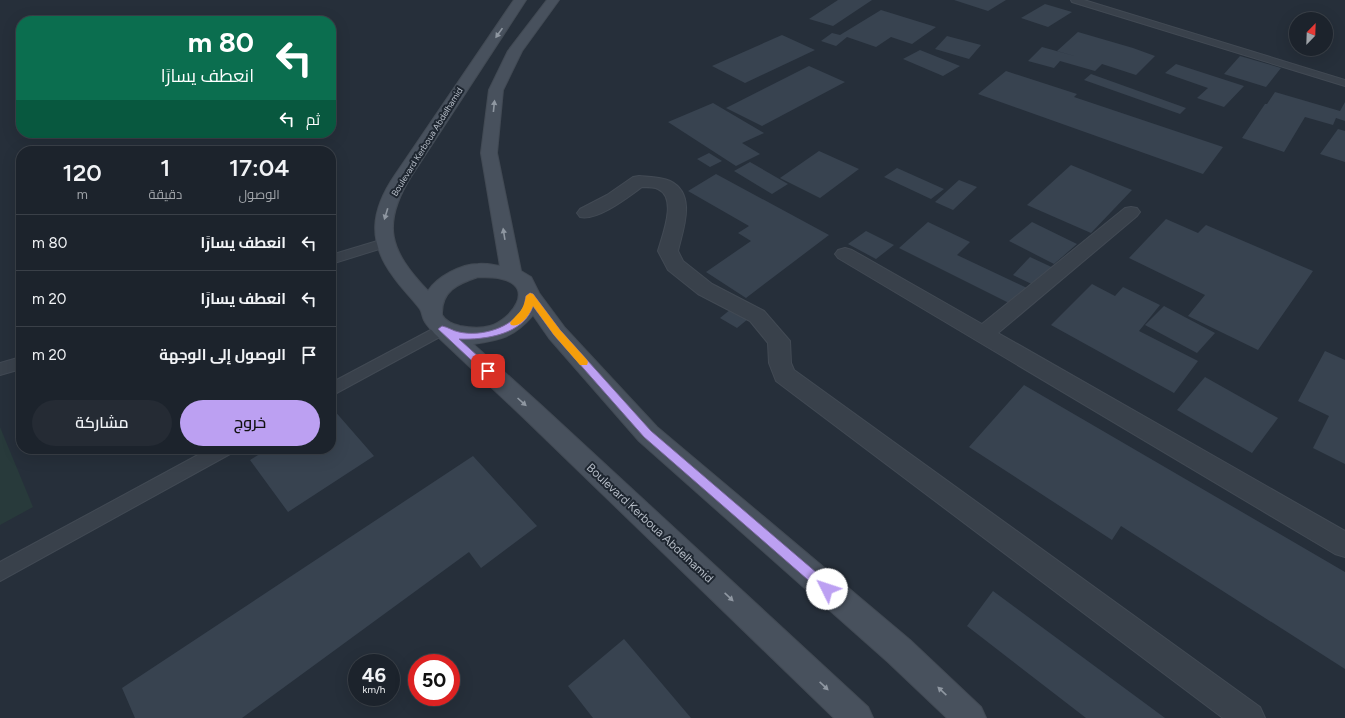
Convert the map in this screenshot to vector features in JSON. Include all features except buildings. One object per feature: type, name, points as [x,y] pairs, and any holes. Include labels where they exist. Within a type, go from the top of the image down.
[{"type":"main road","name":"Boulevard Kerboua Abdelhamid","points":[[520,0],[440,118],[391,196],[384,219],[384,243],[398,270],[436,318],[857,718]]},
{"type":"main road","points":[[510,273],[500,204],[489,153],[496,90],[515,51],[553,0]]},
{"type":"main road","points":[[530,296],[528,308],[519,319],[510,326],[494,334],[476,337],[458,336],[436,318],[434,296],[443,285],[461,275],[477,270],[493,270],[510,273],[520,279],[527,285],[530,296],[557,332],[648,434],[899,651],[970,718]]},
{"type":"street","points":[[586,213],[613,199],[639,181],[664,185],[675,195],[678,210],[668,251],[675,265],[705,289],[757,316],[779,341],[780,363],[784,375],[1249,718]]},
{"type":"street","points":[[983,334],[1131,212]]},
{"type":"street","points":[[844,254],[1345,545]]},
{"type":"lane","points":[[1075,0],[1345,84]]},
{"type":"lane","points":[[336,258],[384,243]]},
{"type":"lane","points":[[336,387],[436,318]]},
{"type":"lane","points":[[0,369],[16,364]]},
{"type":"lane","points":[[0,572],[215,454]]},
{"type":"shaded area","points":[[0,427],[33,507],[0,525]]},
{"type":"slow traffic","points":[[514,323],[528,308],[530,296],[557,332],[584,362]]},
{"type":"route","points":[[488,371],[442,329],[458,336],[476,337],[494,334],[510,326],[519,319],[528,308],[530,296],[557,332],[648,434],[827,589]]}]
